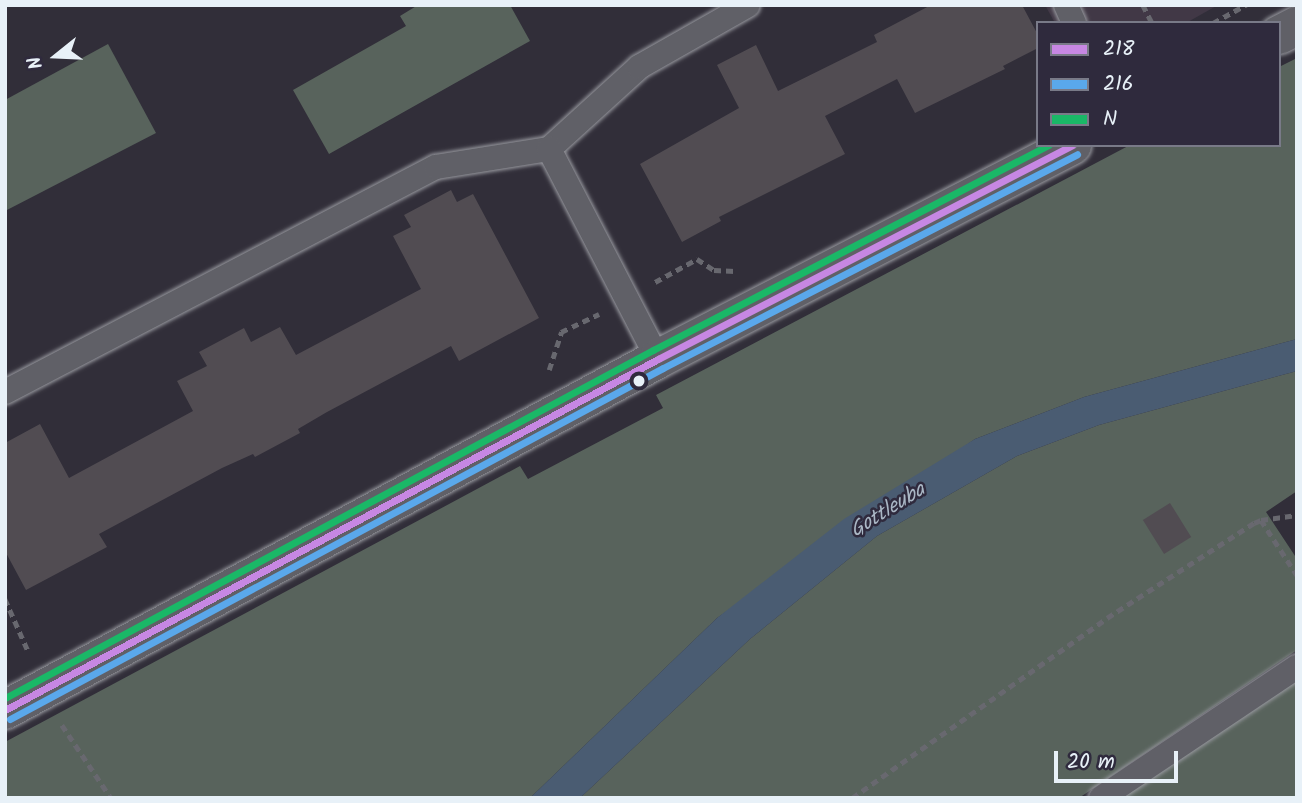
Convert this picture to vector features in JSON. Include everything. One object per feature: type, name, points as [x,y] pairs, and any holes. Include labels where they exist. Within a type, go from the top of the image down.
[{"type":"main road","points":[[1281,34],[1297,26]]},
{"type":"main road","points":[[5,710],[36,673],[658,359],[1068,147]]},
{"type":"lane","points":[[5,392],[436,167],[549,149],[639,66],[748,5]]},
{"type":"lane","points":[[1066,5],[1073,21]]},
{"type":"lane","points":[[549,149],[658,359]]},
{"type":"lane","points":[[1101,798],[1297,667]]},
{"type":"path","points":[[1143,5],[1151,21]]},
{"type":"path","points":[[1217,21],[1246,5]]},
{"type":"path","points":[[852,798],[1107,618],[1261,520],[1297,515]]},
{"type":"path","points":[[1261,520],[1297,575]]},
{"type":"path","points":[[5,599],[36,673],[111,798]]},
{"type":"shaded area","points":[[418,5],[510,5],[530,41],[329,154],[293,90],[406,26],[400,16]]},
{"type":"shaded area","points":[[1045,5],[1218,5],[1190,21],[1054,21]]},
{"type":"shaded area","points":[[108,44],[156,133],[5,211],[5,100]]},
{"type":"shaded area","points":[[1297,58],[1297,339],[1084,397],[975,439],[717,618],[530,798],[5,798],[5,742],[520,466],[528,479],[663,408],[656,395],[1126,147],[1281,147],[1281,66]]},
{"type":"shaded area","points":[[1297,371],[1297,491],[1266,512],[1297,559],[1297,650],[1079,798],[580,798],[750,639],[877,536],[1017,456],[1099,425]]},
{"type":"shaded area","points":[[1297,680],[1297,798],[1119,798]]},
{"type":"water","name":"Gottleuba","points":[[1297,339],[1297,371],[1099,425],[1017,456],[877,536],[750,639],[580,798],[530,798],[717,618],[844,519],[975,439],[1084,397]]},
{"type":"building","points":[[931,5],[1022,5],[1036,31],[1036,49],[1003,66],[1005,69],[915,113],[897,79],[825,116],[845,154],[719,217],[721,221],[682,242],[640,164],[739,108],[717,65],[756,45],[778,91],[877,42],[874,35]]},
{"type":"building","points":[[451,190],[457,202],[473,194],[539,318],[459,361],[451,346],[327,412],[298,429],[300,433],[255,457],[253,454],[222,468],[99,534],[107,547],[26,590],[5,551],[5,443],[40,424],[69,478],[193,411],[177,381],[207,366],[199,352],[244,328],[251,342],[280,327],[296,355],[421,289],[393,236],[411,227],[404,215]]},
{"type":"building","points":[[1170,503],[1191,537],[1164,554],[1143,520]]},
{"type":"transit line","name":"N","points":[[5,698],[653,350],[1045,147]]},
{"type":"transit line","name":"218","points":[[5,710],[658,359],[1068,147]]},
{"type":"transit line","name":"216","points":[[10,719],[663,368],[1077,154]]}]
